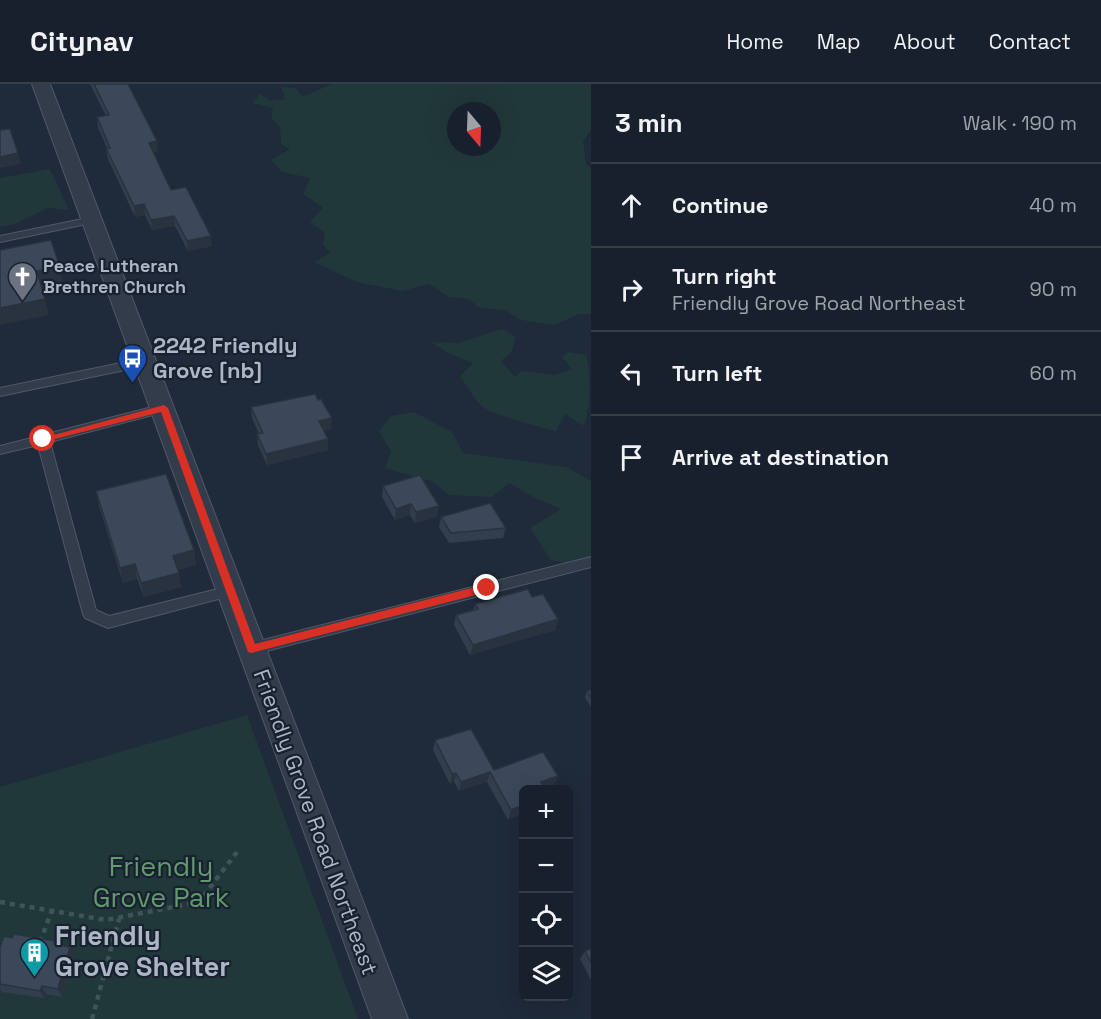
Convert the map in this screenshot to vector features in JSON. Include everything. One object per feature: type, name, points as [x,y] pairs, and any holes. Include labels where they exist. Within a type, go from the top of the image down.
[{"type":"street","name":"Friendly Grove Road Northeast","points":[[41,84],[164,408],[251,649],[390,1019]]},
{"type":"lane","points":[[0,238],[92,220]]},
{"type":"lane","points":[[0,392],[145,362]]},
{"type":"lane","points":[[0,450],[164,408]]},
{"type":"lane","points":[[43,439],[90,614],[108,622],[230,591]]},
{"type":"lane","points":[[251,649],[591,562]]},
{"type":"path","points":[[0,902],[106,920],[119,919],[199,902],[237,852]]},
{"type":"path","points":[[39,946],[52,910]]},
{"type":"path","points":[[92,1019],[119,919]]},
{"type":"green space","points":[[332,84],[591,84],[591,130],[583,141],[586,164],[591,168],[591,314],[579,314],[554,325],[521,320],[505,310],[480,308],[468,299],[449,297],[429,284],[402,291],[357,282],[314,262],[330,253],[323,244],[325,233],[310,222],[323,208],[303,194],[310,178],[282,172],[271,160],[290,149],[281,144],[280,128],[271,117],[273,108],[252,103],[260,94],[271,101],[285,99],[281,86],[297,89],[302,97]]},
{"type":"green space","points":[[50,169],[69,210],[48,208],[15,224],[0,227],[0,178]]},
{"type":"green space","points":[[502,329],[516,337],[512,351],[501,361],[515,377],[522,371],[555,375],[572,369],[562,357],[568,352],[586,355],[590,390],[584,426],[565,414],[556,431],[487,410],[476,400],[460,376],[473,363],[448,353],[431,342],[459,343]]},
{"type":"green space","points":[[414,412],[452,432],[463,453],[567,467],[591,481],[591,569],[551,560],[530,528],[561,509],[509,483],[492,497],[449,495],[433,482],[385,468],[391,452],[379,431],[391,416]]},
{"type":"green space","name":"Friendly Grove Park","points":[[247,715],[358,1019],[0,1019],[0,787]]},
{"type":"building","points":[[94,84],[128,84],[157,141],[149,143],[171,190],[186,187],[211,236],[187,241],[174,216],[151,220],[144,204],[134,206],[106,148],[110,148],[97,117],[109,115]]},
{"type":"building","points":[[10,129],[18,153],[0,157],[0,130]]},
{"type":"building","name":"Peace Lutheran Brethren Church","points":[[51,240],[60,267],[37,271],[45,299],[0,308],[0,250]]},
{"type":"building","points":[[315,394],[318,400],[321,399],[332,418],[319,421],[328,439],[266,454],[257,434],[263,433],[251,407]]},
{"type":"building","points":[[166,474],[194,550],[173,556],[179,573],[141,583],[135,564],[120,568],[96,491]]},
{"type":"building","points":[[420,475],[439,506],[416,512],[411,504],[396,509],[383,486]]},
{"type":"building","points":[[490,503],[506,528],[451,533],[441,517]]},
{"type":"building","points":[[528,589],[532,597],[543,594],[558,619],[473,645],[456,615],[478,609],[475,604]]},
{"type":"building","points":[[471,729],[494,770],[543,752],[558,776],[541,782],[543,785],[519,785],[519,807],[511,810],[490,772],[461,782],[456,773],[452,774],[435,740]]},
{"type":"building","name":"Friendly Grove Shelter","points":[[14,934],[55,941],[54,944],[70,947],[58,989],[42,986],[40,991],[0,984],[0,947],[4,936],[12,938]]},
{"type":"building","points":[[591,949],[591,963],[585,951]]},
{"type":"place","name":"Peace Lutheran Brethren Church","points":[[22,302]]},
{"type":"place","name":"2242 Friendly Grove [nb]","points":[[132,384]]},
{"type":"place","name":"Friendly Grove Shelter","points":[[34,978]]},
{"type":"route","points":[[43,439],[164,408],[251,649],[487,588]]}]
